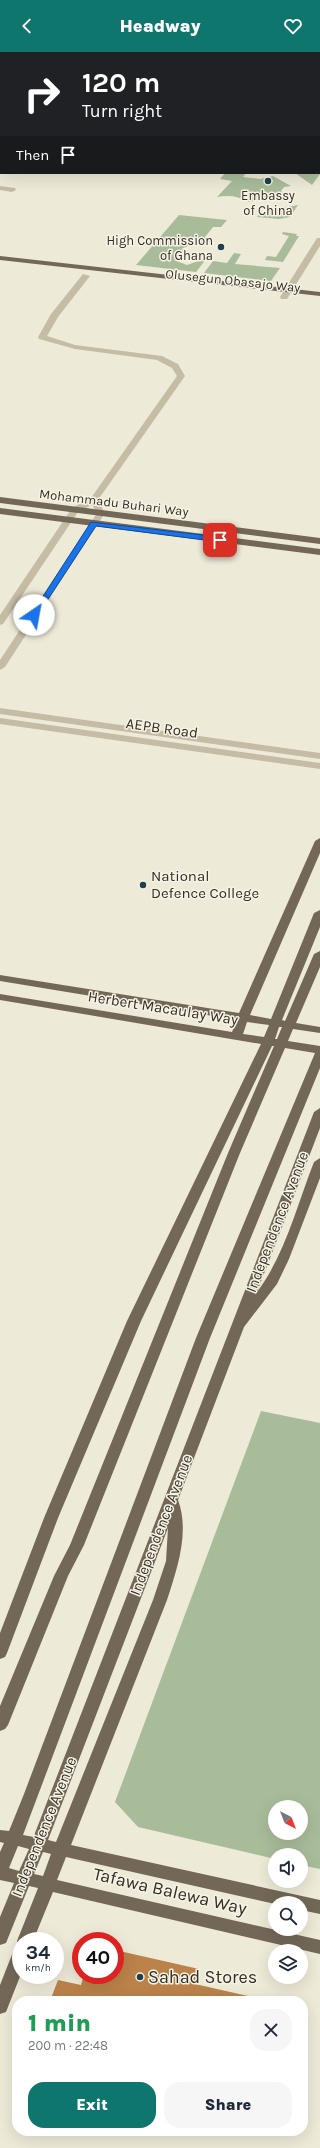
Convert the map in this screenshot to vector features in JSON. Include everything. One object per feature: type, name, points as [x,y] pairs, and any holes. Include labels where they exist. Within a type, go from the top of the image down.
[{"type":"main road","name":"Olusegun Obasajo Way","points":[[0,258],[154,280],[286,294],[320,294]]},
{"type":"main road","name":"Olusegun Obasajo Way","points":[[0,266],[86,276],[154,280]]},
{"type":"main road","name":"Olusegun Obasajo Way","points":[[286,294],[320,302]]},
{"type":"main road","name":"Mohammadu Buhari Way","points":[[0,500],[320,541]]},
{"type":"main road","name":"Mohammadu Buhari Way","points":[[0,511],[320,552]]},
{"type":"main road","points":[[240,1037],[320,841]]},
{"type":"main road","points":[[0,1653],[51,1518],[134,1321],[259,1063],[320,913]]},
{"type":"main road","points":[[0,1725],[164,1330],[234,1153],[320,954]]},
{"type":"main road","name":"Herbert Macaulay Way","points":[[0,978],[320,1030]]},
{"type":"main road","name":"Herbert Macaulay Way","points":[[0,997],[320,1050]]},
{"type":"main road","name":"Independence Avenue","points":[[0,1872],[32,1794],[121,1551],[203,1338],[320,1054]]},
{"type":"main road","name":"Independence Avenue","points":[[0,1938],[56,1801],[172,1500],[233,1333],[320,1112]]},
{"type":"main road","points":[[233,1333],[272,1281],[283,1259],[320,1162]]},
{"type":"main road","points":[[28,1932],[42,1882],[63,1849],[157,1607],[173,1561],[175,1528],[172,1500]]},
{"type":"main road","points":[[0,1836],[320,1907]]},
{"type":"main road","name":"Tafawa Balewa Way","points":[[0,1872],[320,1947]]},
{"type":"main road","points":[[0,2007],[12,1976]]},
{"type":"street","points":[[0,188],[12,190]]},
{"type":"street","points":[[286,294],[320,240]]},
{"type":"street","points":[[0,622],[75,510],[94,500],[181,376],[176,366],[159,358],[75,347],[57,343],[42,337],[54,316],[86,276]]},
{"type":"street","points":[[0,667],[101,514],[94,500]]},
{"type":"street","name":"AEPB Road","points":[[0,711],[320,756]]},
{"type":"street","name":"AEPB Road","points":[[0,721],[320,766]]},
{"type":"green space","points":[[224,174],[245,174],[243,177],[260,179],[273,176],[291,186],[284,187],[281,191],[283,193],[249,202],[233,196],[217,197],[232,181],[220,179]]},
{"type":"green space","points":[[296,174],[320,174],[312,185]]},
{"type":"green space","points":[[298,205],[290,217],[279,219],[257,217],[260,213]]},
{"type":"green space","points":[[179,215],[227,220],[221,227],[213,227],[205,237],[214,240],[205,244],[199,241],[181,249],[191,253],[174,260],[187,265],[207,258],[196,272],[136,265]]},
{"type":"green space","points":[[283,232],[297,234],[296,236],[299,236],[283,262],[265,260],[267,256],[276,257],[289,236],[282,234]]},
{"type":"green space","points":[[234,253],[241,254],[235,264],[280,268],[271,281],[204,273],[213,261],[227,263]]},
{"type":"green space","points":[[261,1411],[320,1423],[320,1869],[308,1866],[308,1848],[268,1848],[268,1857],[138,1827],[115,1802]]},
{"type":"building","name":"Sahad Stores","points":[[124,1952],[199,1969],[195,1984],[248,1996],[52,1996],[56,1984],[64,1984],[64,1981],[81,1985],[124,1984]]},
{"type":"place","name":"Embassy of China","points":[[268,181]]},
{"type":"place","name":"High Commission of Ghana","points":[[221,247]]},
{"type":"place","name":"National Defence College","points":[[143,885]]},
{"type":"place","name":"Sahad Stores","points":[[140,1977]]},
{"type":"route","points":[[34,615],[94,524],[220,540]]}]
